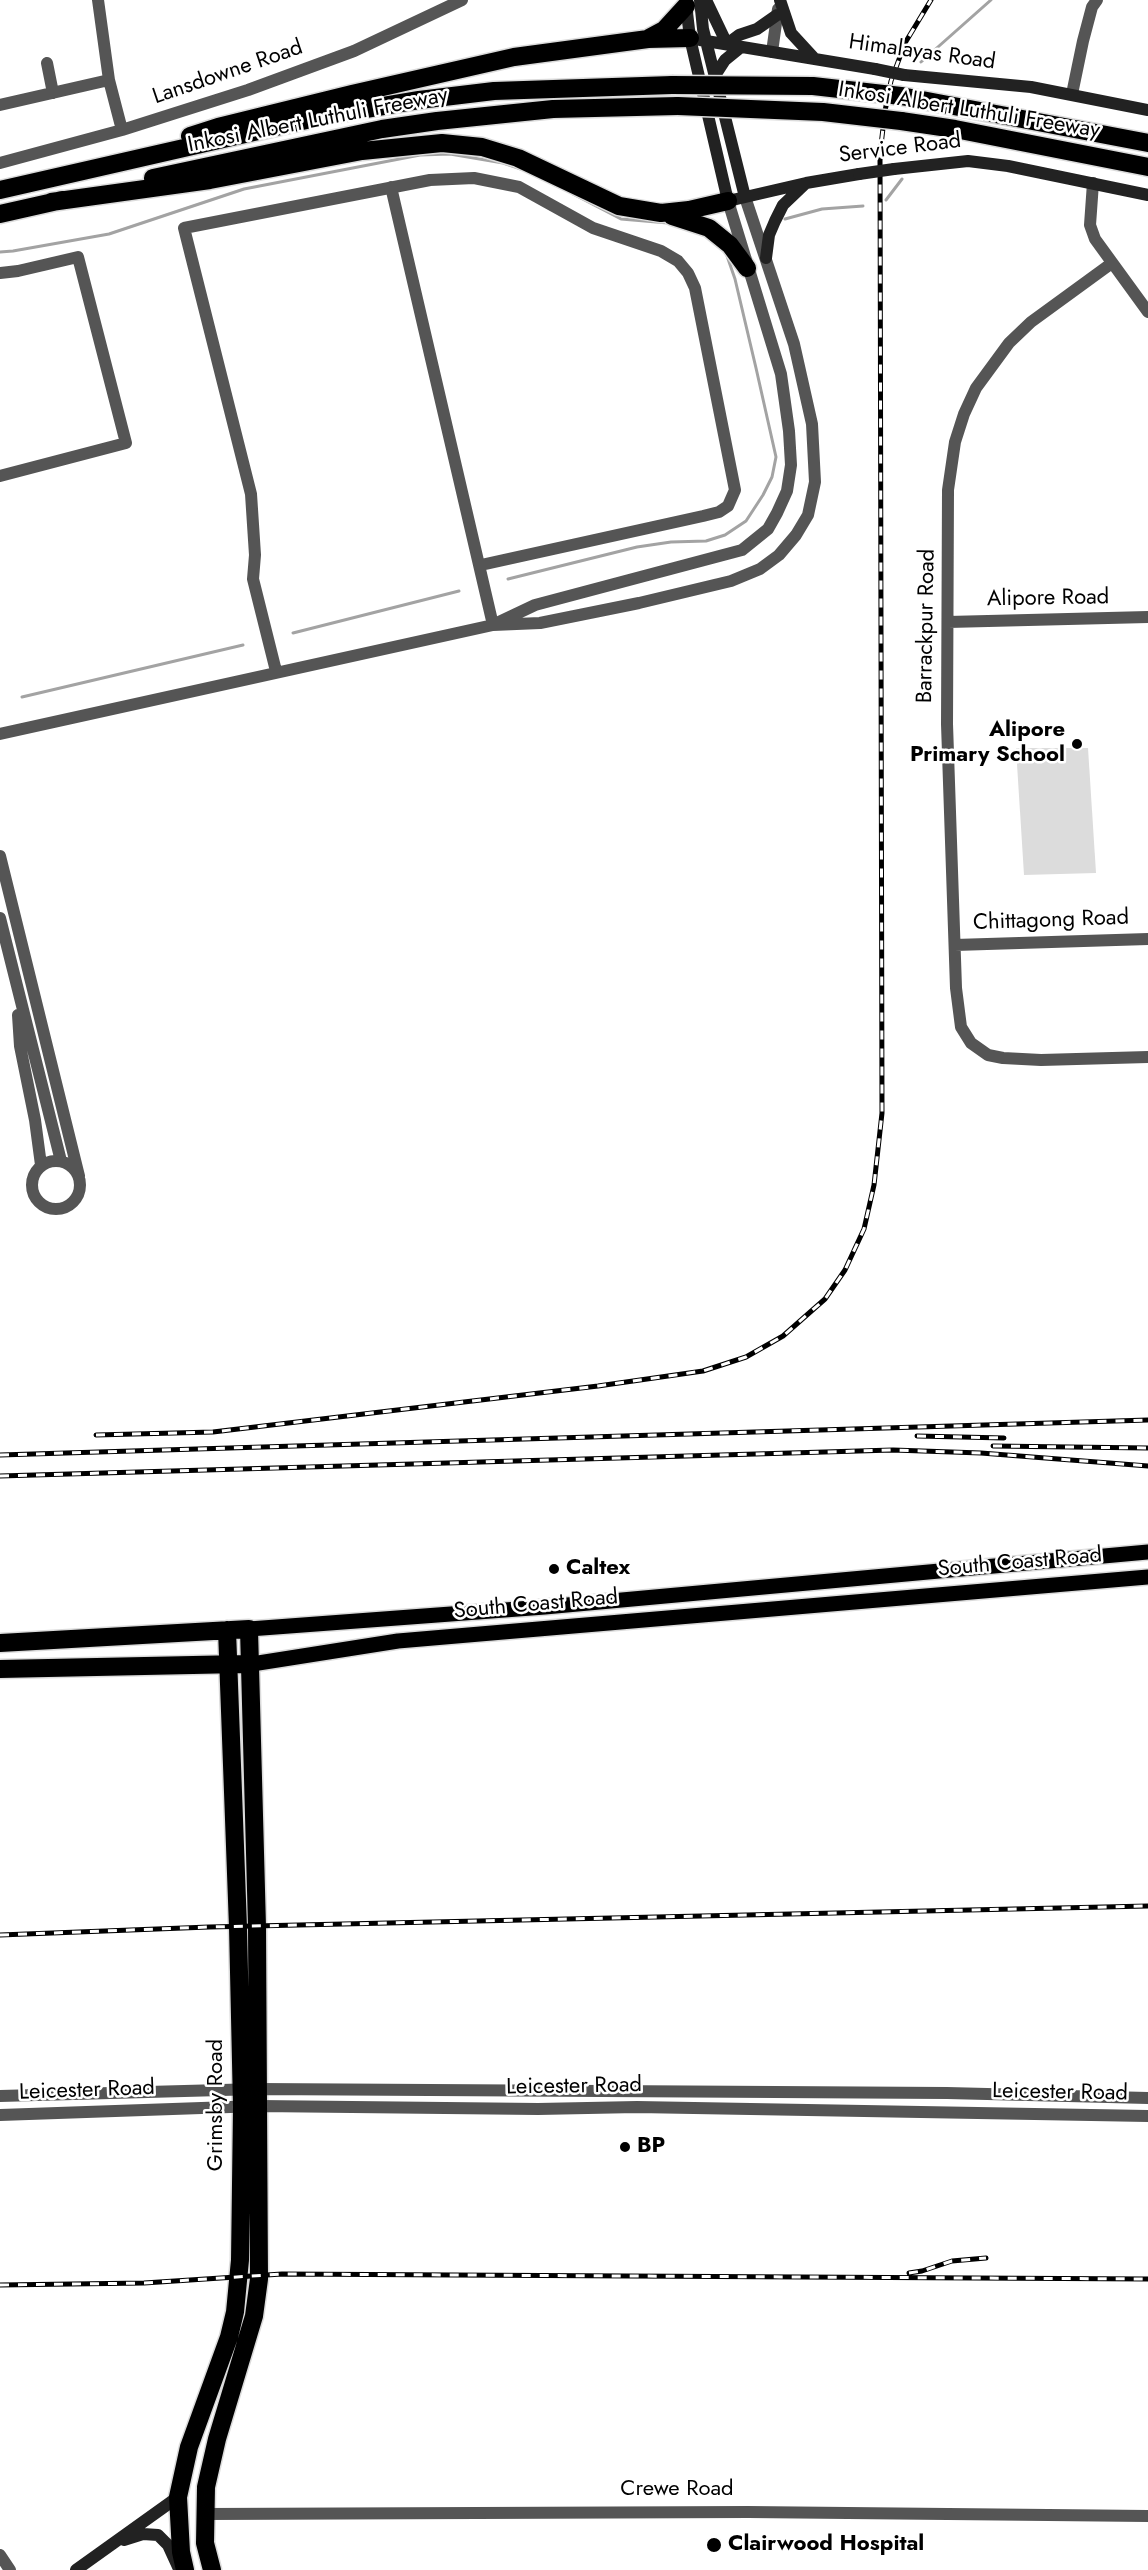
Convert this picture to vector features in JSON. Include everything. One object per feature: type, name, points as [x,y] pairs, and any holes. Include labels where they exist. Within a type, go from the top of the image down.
[{"type":"highway","points":[[648,39],[664,30],[691,2]]},
{"type":"highway","points":[[91,169],[218,127],[434,74],[514,57],[648,39],[698,39]]},
{"type":"highway","name":"Inkosi Albert Luthuli Freeway","points":[[0,190],[324,116],[420,100],[494,91],[672,85],[801,86],[901,96],[1148,142]]},
{"type":"highway","name":"Inkosi Albert Luthuli Freeway","points":[[0,214],[179,171],[382,129],[553,109],[678,106],[823,112],[955,129],[1148,166]]},
{"type":"highway","points":[[51,202],[210,180],[362,151],[442,143],[482,147],[518,158],[619,206],[661,213],[709,228],[730,245],[747,267]]},
{"type":"highway","points":[[661,213],[688,210],[737,199]]},
{"type":"highway","name":"South Coast Road","points":[[0,1644],[249,1629]]},
{"type":"highway","name":"Grimsby Road","points":[[185,2570],[181,2552],[178,2497],[189,2447],[229,2337],[235,2312],[240,2260],[250,2098],[252,1664],[249,1629]]},
{"type":"highway","name":"Grimsby Road","points":[[212,2570],[205,2543],[206,2487],[254,2316],[259,2275],[238,1927],[227,1630]]},
{"type":"highway","name":"South Coast Road","points":[[0,1669],[252,1664]]},
{"type":"highway","points":[[235,2312],[254,2316]]},
{"type":"main road","name":"South Coast Road","points":[[249,1629],[573,1604],[1148,1552]]},
{"type":"main road","points":[[977,1567],[978,1591]]},
{"type":"main road","name":"South Coast Road","points":[[252,1664],[398,1641],[1148,1577]]},
{"type":"main road","points":[[839,1580],[843,1603]]},
{"type":"main road","points":[[788,1584],[790,1607]]},
{"type":"main road","points":[[702,1592],[704,1614]]},
{"type":"main road","points":[[572,1626],[573,1604]]},
{"type":"main road","points":[[354,1622],[357,1647]]},
{"type":"street","points":[[98,0],[109,80],[123,130]]},
{"type":"street","name":"Lansdowne Road","points":[[0,164],[197,107],[354,51],[462,0]]},
{"type":"street","points":[[706,0],[726,44],[739,35],[757,29],[777,15]]},
{"type":"street","points":[[772,52],[780,0]]},
{"type":"street","points":[[780,0],[791,33],[815,59]]},
{"type":"street","points":[[1072,94],[1092,7],[1097,0]]},
{"type":"street","points":[[0,734],[494,624],[540,623],[731,581],[760,569],[779,555],[796,535],[808,514],[815,482],[812,424],[794,344],[766,258],[737,199],[691,2]]},
{"type":"street","points":[[494,624],[535,605],[742,550],[768,529],[787,490],[791,465],[781,374],[747,267],[714,77],[698,39]]},
{"type":"street","name":"Himalayas Road","points":[[698,39],[904,75],[1031,87],[1148,110]]},
{"type":"street","points":[[714,77],[725,60],[741,47]]},
{"type":"street","points":[[47,63],[53,93]]},
{"type":"street","points":[[0,105],[109,80]]},
{"type":"street","name":"Service Road","points":[[737,199],[806,183],[894,168],[968,161],[1008,166],[1148,195]]},
{"type":"street","points":[[276,671],[253,579],[255,555],[251,494],[184,228],[430,180],[474,178],[519,187],[593,228],[661,251],[678,261],[688,273],[695,288],[735,490],[728,506],[719,512],[703,516],[481,565]]},
{"type":"street","points":[[766,258],[769,235],[783,206],[806,183]]},
{"type":"street","points":[[1093,183],[1090,225],[1095,239],[1148,312]]},
{"type":"street","points":[[391,187],[494,624]]},
{"type":"street","points":[[0,273],[78,257],[126,443],[0,476]]},
{"type":"street","name":"Barrackpur Road","points":[[1112,263],[1031,322],[1009,342],[976,388],[964,414],[956,441],[948,490],[947,724],[958,1016],[964,1033],[977,1048],[1003,1058],[1148,1057]]},
{"type":"street","name":"Alipore Road","points":[[948,622],[1148,617]]},
{"type":"street","points":[[0,856],[79,1176],[80,1184],[75,1199],[62,1208],[46,1207],[35,1197],[32,1189],[34,1173],[41,1165],[53,1160],[61,1161],[75,1169],[79,1176]]},
{"type":"street","points":[[0,918],[61,1161]]},
{"type":"street","name":"Chittagong Road","points":[[956,945],[1148,939]]},
{"type":"street","points":[[16,987],[20,1046],[35,1120],[41,1165]]},
{"type":"street","points":[[78,2093],[79,2112]]},
{"type":"street","name":"Leicester Road","points":[[0,2096],[78,2093],[538,2109],[637,2106],[1148,2116]]},
{"type":"street","name":"Leicester Road","points":[[0,2115],[79,2112],[250,2098],[946,2093],[1148,2098]]},
{"type":"street","points":[[75,2570],[178,2497]]},
{"type":"street","name":"Crewe Road","points":[[205,2514],[754,2512],[1148,2516]]},
{"type":"street","points":[[113,2544],[143,2534],[158,2535],[168,2545],[180,2570]]},
{"type":"street","points":[[0,2555],[10,2570]]},
{"type":"shaded area","points":[[1016,748],[1088,748],[1096,873],[1024,875]]},
{"type":"waterway","points":[[921,62],[991,0]]},
{"type":"waterway","points":[[0,252],[109,234],[244,189],[420,155],[450,154],[503,163],[521,169]]},
{"type":"waterway","points":[[886,200],[902,179]]},
{"type":"waterway","points":[[573,194],[621,219],[668,223]]},
{"type":"waterway","points":[[785,219],[822,209],[863,206]]},
{"type":"waterway","points":[[508,579],[637,547],[671,542],[706,541],[725,535],[746,521],[772,477],[776,457],[735,279],[726,253]]},
{"type":"waterway","points":[[293,633],[459,591]]},
{"type":"waterway","points":[[22,697],[243,645]]},
{"type":"railway","points":[[96,1435],[213,1432],[598,1386],[703,1371],[746,1357],[783,1336],[825,1299],[845,1270],[864,1229],[874,1185],[882,1113],[880,154],[891,81],[905,43],[931,0]]},
{"type":"railway","points":[[0,1455],[1148,1420]]},
{"type":"railway","points":[[917,1436],[1004,1438]]},
{"type":"railway","points":[[993,1446],[1148,1448]]},
{"type":"railway","points":[[0,1476],[893,1450],[981,1453],[1148,1466]]},
{"type":"railway","points":[[0,1935],[209,1927],[1148,1906]]},
{"type":"railway","points":[[909,2273],[952,2261],[986,2258]]},
{"type":"railway","points":[[0,2285],[144,2283],[282,2274],[1148,2279]]},
{"type":"place","name":"Alipore Primary School","points":[[1077,744]]},
{"type":"place","name":"Caltex","points":[[554,1569]]},
{"type":"place","name":"BP","points":[[625,2147]]},
{"type":"place","name":"Clairwood Hospital","points":[[714,2545]]}]
